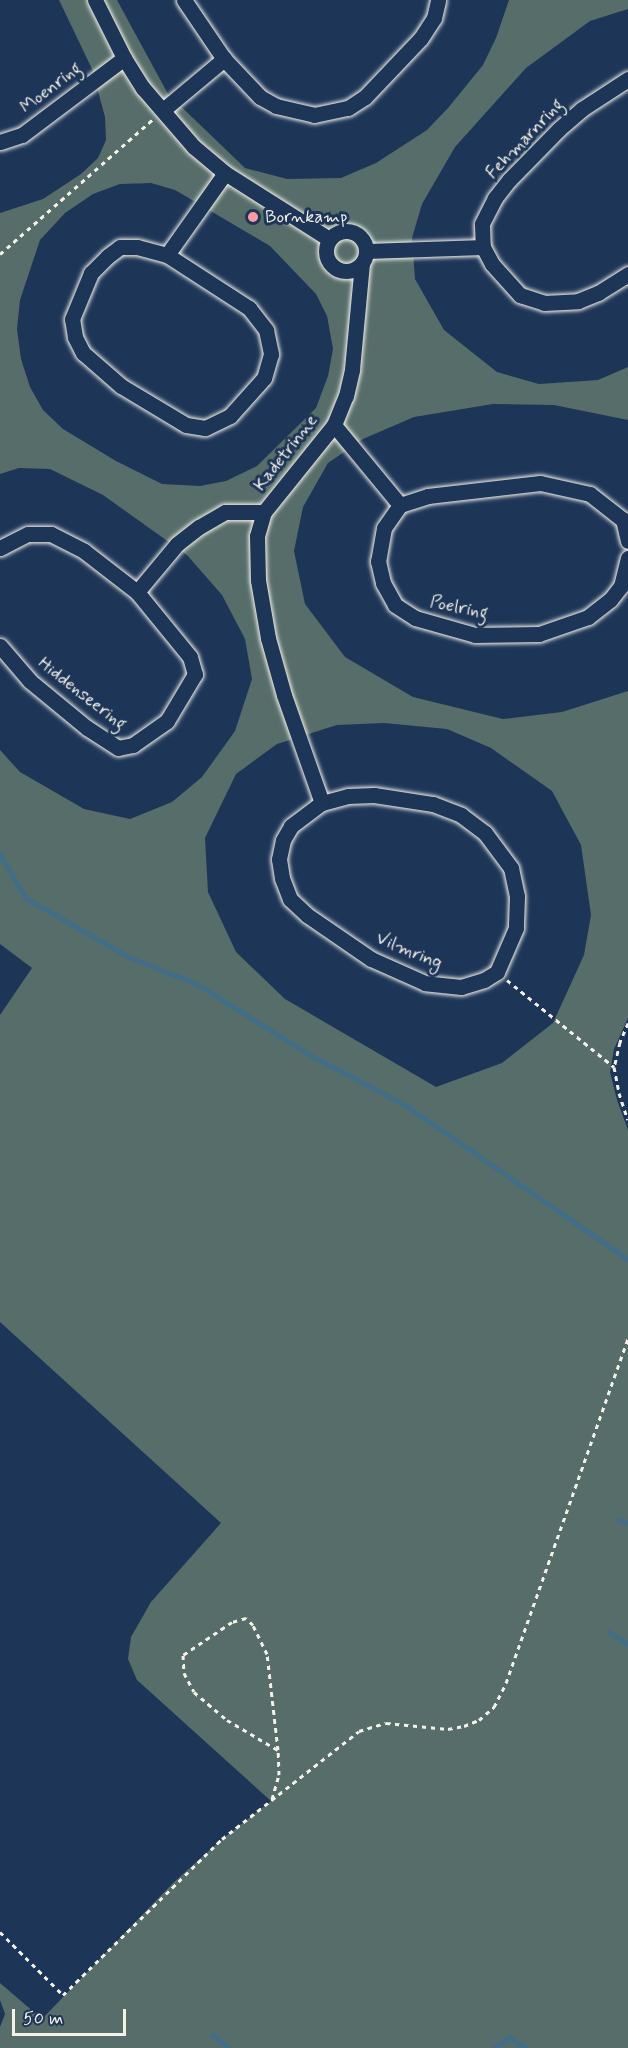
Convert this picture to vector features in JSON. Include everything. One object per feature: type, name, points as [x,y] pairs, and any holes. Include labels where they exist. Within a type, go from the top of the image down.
[{"type":"street","points":[[95,0],[124,58],[143,88],[194,147],[225,173],[329,239]]},
{"type":"street","points":[[184,0],[224,59],[260,97],[276,105],[314,115],[329,113],[356,102],[392,71],[430,24],[438,0]]},
{"type":"street","name":"Moenring","points":[[0,142],[22,135],[124,58]]},
{"type":"street","points":[[163,110],[224,59]]},
{"type":"street","name":"Fehmarnring","points":[[483,247],[482,224],[495,198],[509,180],[582,109],[628,79]]},
{"type":"street","points":[[167,255],[225,173]]},
{"type":"street","points":[[365,258],[363,238],[353,231],[340,231],[329,239],[326,249],[327,259],[334,267],[343,271],[354,270],[365,258],[483,247],[492,264],[520,295],[544,303],[578,301],[598,293],[628,274]]},
{"type":"street","points":[[136,246],[167,255],[249,308],[266,330],[271,354],[264,378],[230,416],[205,428],[186,425],[121,386],[84,353],[75,337],[72,319],[81,293],[91,273],[108,256],[120,247],[136,246]]},
{"type":"street","name":"Kadetrinne","points":[[322,803],[268,638],[258,580],[257,536],[264,512],[334,425],[346,396],[352,369],[365,258]]},
{"type":"street","points":[[334,425],[400,505],[428,496],[540,483],[590,494],[623,520],[628,541]]},
{"type":"street","name":"Poelring","points":[[400,505],[384,528],[378,561],[383,583],[394,605],[415,618],[476,635],[540,634],[588,617],[610,600],[621,586],[628,558]]},
{"type":"street","points":[[137,592],[177,544],[199,527],[225,512],[264,512]]},
{"type":"street","name":"Hiddenseering","points":[[0,548],[28,534],[51,534],[84,551],[137,592],[190,657],[195,674],[167,721],[134,745],[118,748],[87,728],[30,681],[0,646]]},
{"type":"street","name":"Vilmring","points":[[374,795],[405,798],[433,804],[461,815],[485,833],[511,868],[517,896],[516,928],[497,972],[484,980],[461,987],[425,983],[371,959],[307,915],[290,899],[282,878],[279,859],[283,840],[291,826],[300,817],[322,803],[348,796],[374,795]]},
{"type":"path","points":[[0,254],[163,110]]},
{"type":"path","points":[[497,972],[614,1067]]},
{"type":"path","points":[[628,1023],[620,1042],[614,1067],[619,1093],[628,1120]]},
{"type":"path","points":[[0,1932],[63,1995],[173,1884],[222,1839],[343,1743],[370,1726],[386,1722],[448,1729],[479,1720],[494,1707],[506,1683],[628,1338]]},
{"type":"path","points":[[272,1801],[279,1775],[278,1750],[267,1654],[253,1625],[246,1618],[232,1622],[183,1655],[184,1673],[194,1692],[226,1720],[278,1750]]},
{"type":"green space","points":[[59,0],[117,0],[168,94],[245,168],[287,179],[341,178],[376,163],[427,130],[448,108],[483,65],[496,38],[509,0],[628,0],[628,9],[590,21],[526,68],[455,147],[422,204],[412,238],[415,279],[444,330],[497,372],[539,384],[598,380],[628,367],[628,420],[554,405],[493,404],[414,417],[363,439],[328,463],[303,507],[294,551],[305,604],[345,657],[413,697],[503,719],[562,712],[628,691],[628,1018],[614,1049],[610,1072],[628,1130],[628,2048],[0,2048],[0,2027],[5,2014],[0,2000],[0,1983],[42,2019],[173,1883],[222,1839],[271,1801],[137,1680],[128,1659],[131,1637],[151,1602],[221,1523],[0,1322],[0,1015],[32,968],[0,944],[0,750],[20,772],[84,809],[130,819],[172,802],[202,777],[235,731],[252,679],[245,639],[222,595],[187,555],[103,495],[50,469],[19,468],[0,474],[0,213],[43,199],[81,174],[98,158],[106,140],[105,117],[92,69]],"holes":[[[151,183],[175,190],[270,246],[316,294],[327,316],[333,349],[328,376],[316,408],[257,466],[226,481],[200,486],[162,484],[116,461],[63,429],[43,410],[30,387],[21,359],[17,329],[20,300],[40,240],[65,213],[93,194],[120,184]],[[384,723],[447,729],[491,748],[552,791],[581,845],[591,915],[584,955],[553,1023],[502,1063],[436,1087],[285,999],[236,952],[208,892],[205,838],[236,774],[277,744],[337,725]]]},
{"type":"waterway","points":[[0,854],[26,898],[127,956],[197,984],[314,1057],[404,1104],[628,1259]]},
{"type":"waterway","points":[[619,1520],[628,1523]]},
{"type":"waterway","points":[[609,1632],[628,1644]]},
{"type":"waterway","points":[[213,2035],[229,2048]]},
{"type":"waterway","points":[[495,2048],[509,2037],[526,2048]]},
{"type":"place","name":"Bornkamp","points":[[253,217]]}]
